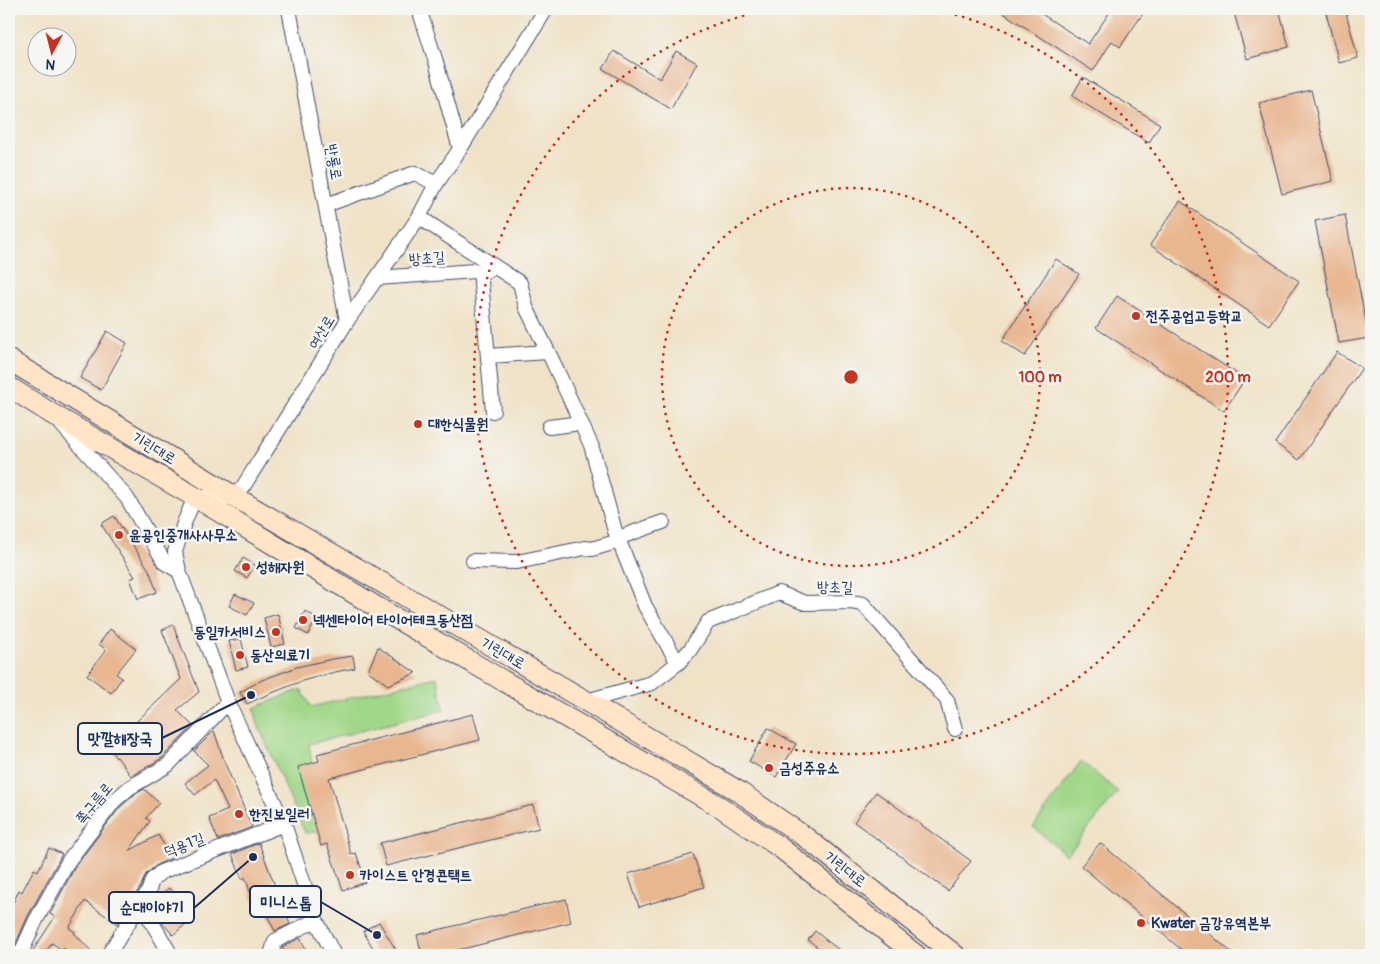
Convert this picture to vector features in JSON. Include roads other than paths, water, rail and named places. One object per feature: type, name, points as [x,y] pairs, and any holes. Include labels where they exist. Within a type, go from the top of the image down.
[{"type":"street","name":"반룡로","points":[[290,9],[347,321]]},
{"type":"street","points":[[419,9],[460,149]]},
{"type":"street","name":"여산로","points":[[236,498],[347,321],[419,217],[436,184],[460,149],[546,9]]},
{"type":"street","points":[[326,205],[415,173],[436,184]]},
{"type":"street","name":"방초길","points":[[419,217],[520,283],[526,307],[592,445],[619,539],[645,606],[678,663]]},
{"type":"street","name":"방초길","points":[[377,278],[500,270]]},
{"type":"street","points":[[480,271],[493,411]]},
{"type":"street","points":[[488,356],[548,352]]},
{"type":"street","name":"기린대로","points":[[9,360],[236,498],[738,791],[805,837],[955,955]]},
{"type":"street","name":"기린대로","points":[[9,387],[380,609],[722,808],[782,850],[916,955]]},
{"type":"street","points":[[52,414],[127,498],[165,563],[178,571]]},
{"type":"street","points":[[549,427],[581,423]]},
{"type":"street","points":[[236,498],[195,497],[175,552],[178,571],[228,702],[284,824],[316,920],[334,955]]},
{"type":"street","points":[[474,561],[517,562],[585,548],[592,549],[663,522]]},
{"type":"street","name":"방초길","points":[[586,701],[652,683],[678,663],[690,650],[708,622],[779,593],[805,603],[850,602],[862,604],[947,700],[955,729]]},
{"type":"street","name":"쪽구름로","points":[[20,955],[36,920],[69,860],[114,801],[129,788],[168,766],[228,702]]},
{"type":"street","name":"덕용1길","points":[[108,955],[149,890],[152,880],[161,872],[284,824]]},
{"type":"street","points":[[149,890],[147,914],[171,955]]},
{"type":"street","points":[[271,955],[275,941],[316,920]]},
{"type":"place","name":"전주공업고등학교","points":[[1136,316]]},
{"type":"place","name":"대한식물원","points":[[418,424]]},
{"type":"place","name":"윤공인중개사사무소","points":[[119,535]]},
{"type":"place","name":"성해자원","points":[[246,567]]},
{"type":"place","name":"넥센타이어 타이어테크동산점","points":[[303,620]]},
{"type":"place","name":"동일카서비스","points":[[276,632]]},
{"type":"place","name":"동산의료기","points":[[240,655]]},
{"type":"place","name":"맛깔해장국","points":[[251,695]]},
{"type":"place","name":"금성주유소","points":[[769,768]]},
{"type":"place","name":"한진보일러","points":[[239,814]]},
{"type":"place","name":"순대이야기","points":[[253,857]]},
{"type":"place","name":"카이스트 안경콘택트","points":[[350,875]]},
{"type":"place","name":"Kwater 금강유역본부","points":[[1141,923]]},
{"type":"place","name":"미니스톱","points":[[377,935]]}]
